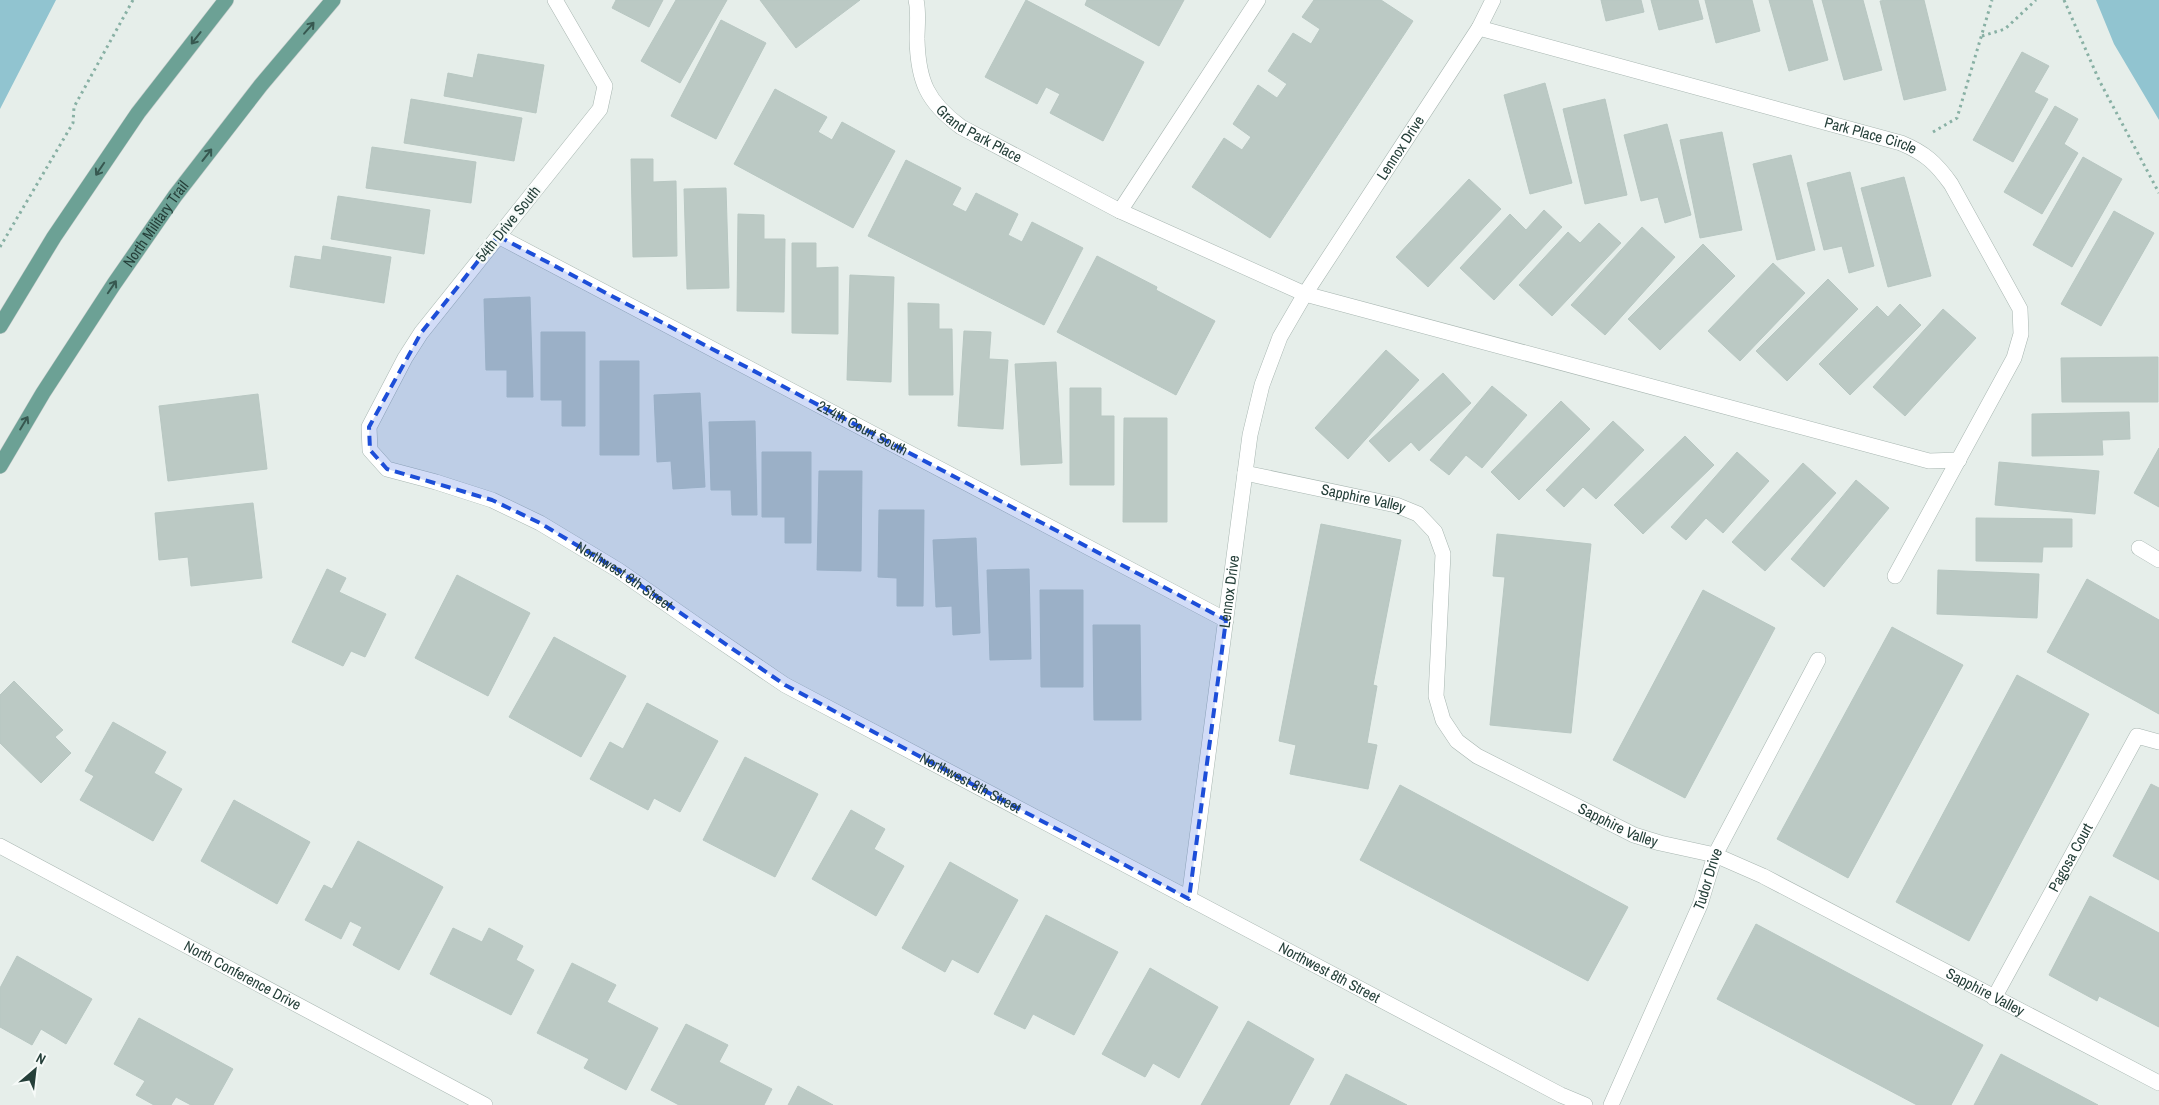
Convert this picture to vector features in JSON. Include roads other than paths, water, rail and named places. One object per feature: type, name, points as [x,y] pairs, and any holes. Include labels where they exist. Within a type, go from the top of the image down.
[{"type":"main road","points":[[0,326],[54,238],[138,113],[226,0]]},
{"type":"main road","name":"North Military Trail","points":[[0,466],[53,377],[175,196],[261,85],[333,0]]},
{"type":"street","name":"54th Drive South","points":[[370,450],[369,427],[404,358],[421,333],[600,109],[604,86],[555,0]]},
{"type":"street","name":"Grand Park Place","points":[[916,0],[918,53],[921,75],[929,96],[943,114],[961,127],[1120,211],[1306,294]]},
{"type":"street","points":[[1120,211],[1258,0]]},
{"type":"street","name":"Lennox Drive","points":[[1189,900],[1250,435],[1262,385],[1280,337],[1479,28],[1493,0]]},
{"type":"street","name":"Park Place Circle","points":[[1479,28],[1901,143],[1919,150],[1938,166],[1951,184],[2020,309],[2022,334],[2014,358],[1895,576]]},
{"type":"street","name":"214th Court South","points":[[498,236],[1226,620]]},
{"type":"street","points":[[1306,294],[1929,461],[1959,460]]},
{"type":"street","name":"Northwest 8th Street","points":[[370,450],[387,469],[492,500],[540,523],[618,570],[785,685],[1189,900],[1562,1095],[1585,1105]]},
{"type":"street","name":"Sapphire Valley","points":[[1245,473],[1396,505],[1418,514],[1435,532],[1443,554],[1436,696],[1443,720],[1457,741],[1477,756],[1634,835],[1715,856],[1763,876],[2159,1083]]},
{"type":"street","points":[[2139,548],[2159,560]]},
{"type":"street","name":"Tudor Drive","points":[[1611,1105],[1700,905],[1715,856],[1818,660]]},
{"type":"street","name":"Pagosa Court","points":[[1994,998],[2137,736],[2159,742]]},
{"type":"street","name":"North Conference Drive","points":[[0,846],[485,1105]]},
{"type":"water","points":[[0,0],[56,0],[0,109]]},
{"type":"water","points":[[2096,0],[2159,0],[2159,120],[2114,44]]}]
